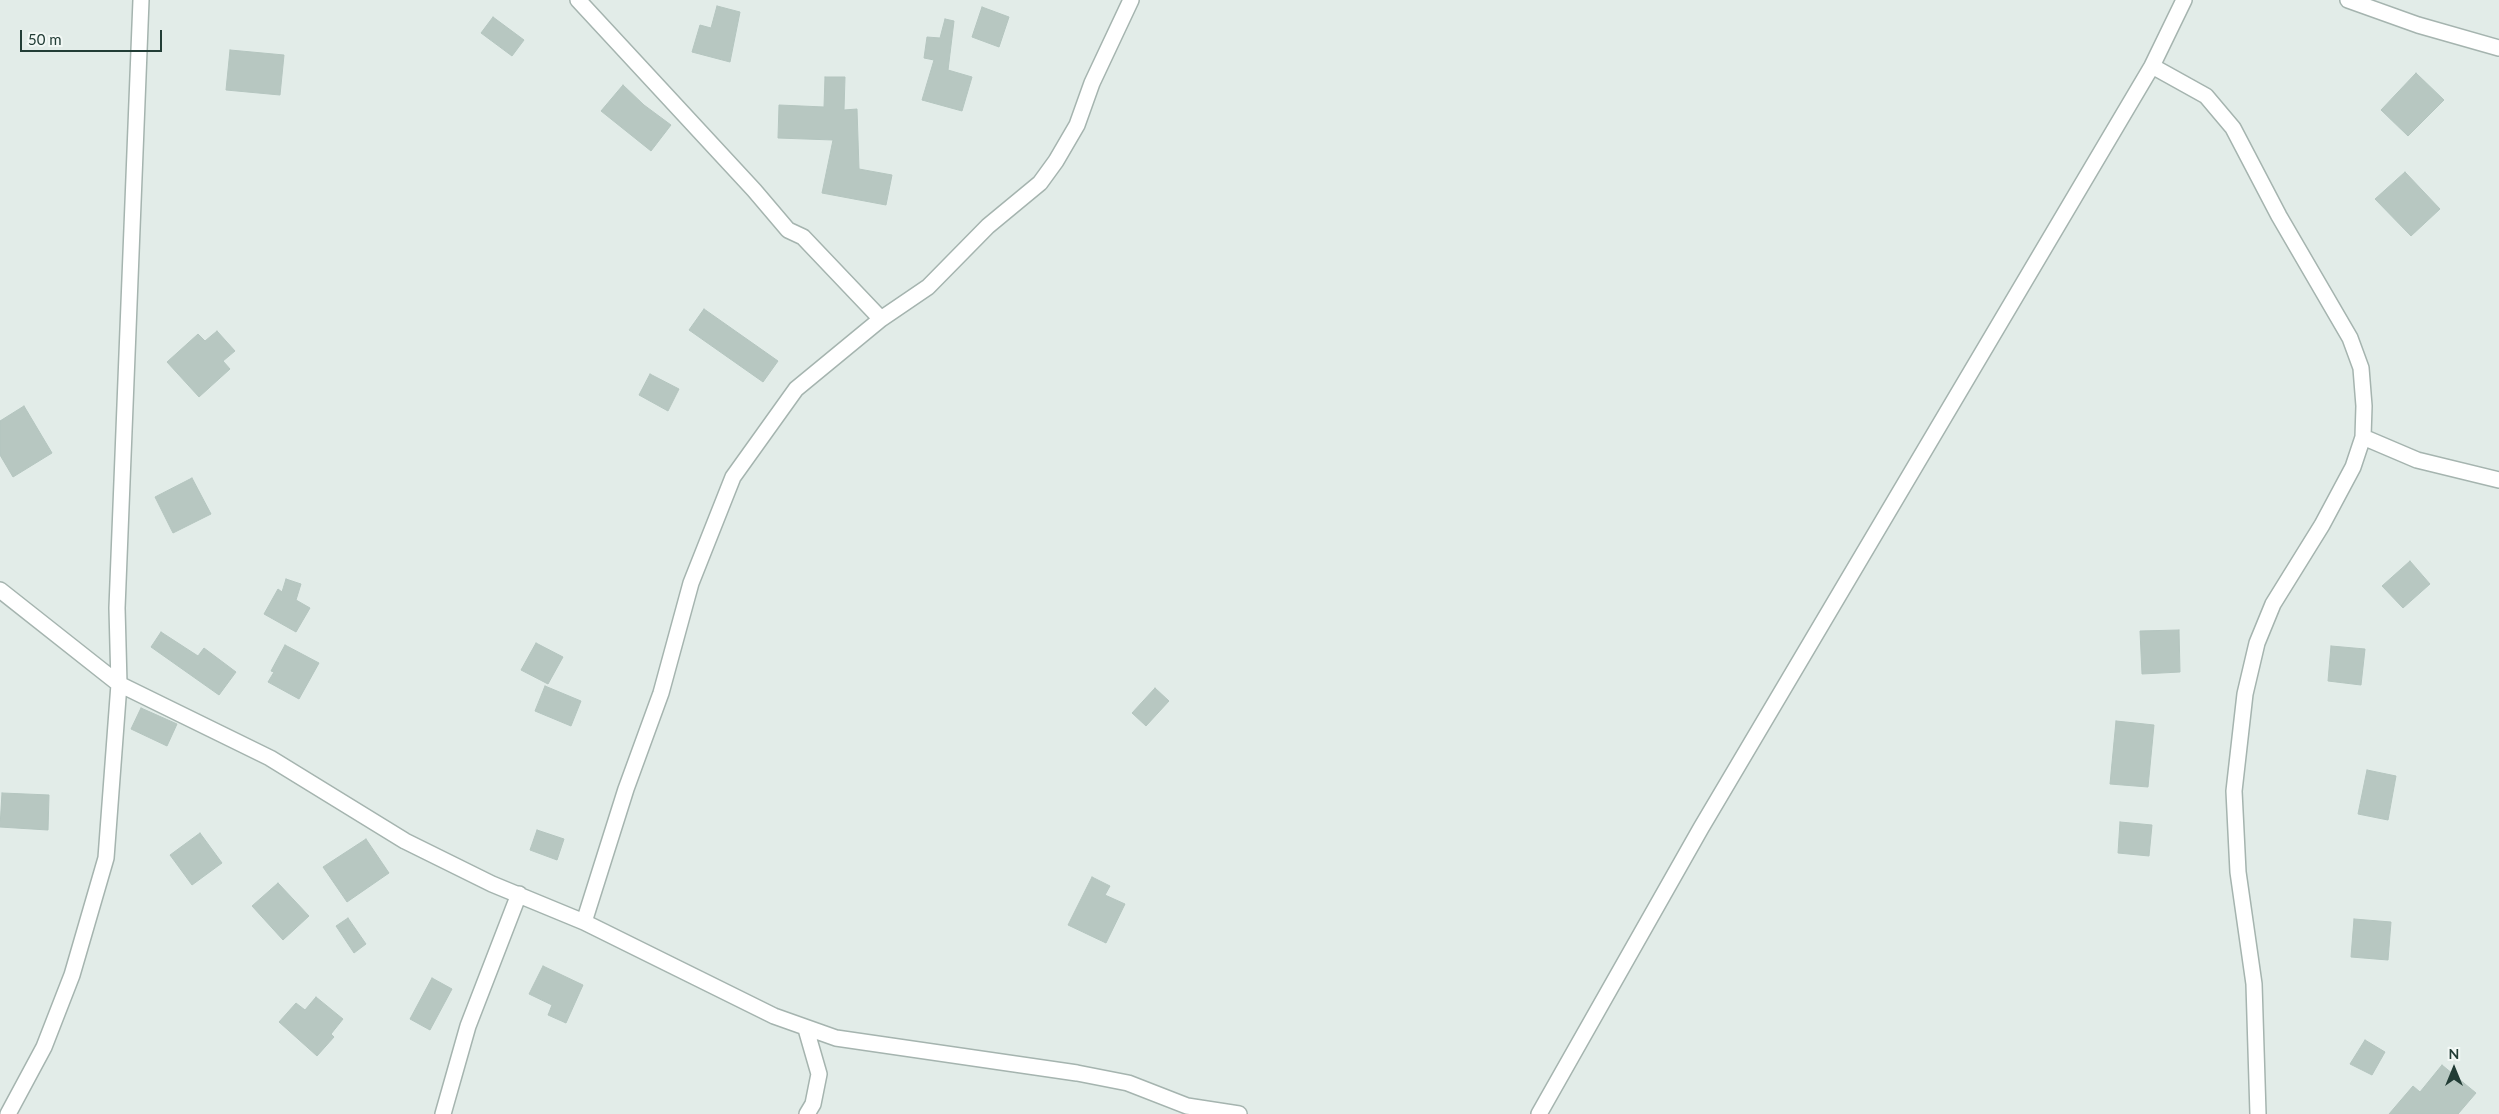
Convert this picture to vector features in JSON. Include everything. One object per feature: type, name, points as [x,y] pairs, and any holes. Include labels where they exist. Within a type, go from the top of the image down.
[{"type":"street","points":[[10,1113],[44,1047],[72,975],[106,858],[119,684],[117,608],[142,0]]},
{"type":"street","points":[[578,0],[754,190],[788,230],[803,237],[881,319]]},
{"type":"street","points":[[584,922],[626,789],[661,693],[691,583],[733,477],[796,389],[881,319],[928,287],[988,226],[1040,182],[1056,162],[1077,125],[1092,83],[1131,0]]},
{"type":"street","points":[[1539,1114],[1701,828],[2152,66],[2184,0]]},
{"type":"street","points":[[2348,0],[2418,25],[2499,48]]},
{"type":"street","points":[[2152,66],[2206,96],[2233,128],[2279,216],[2350,338],[2360,368],[2364,406],[2363,437],[2353,467],[2322,525],[2273,604],[2257,643],[2245,694],[2234,791],[2238,872],[2254,984],[2258,1114]]},
{"type":"street","points":[[2363,437],[2417,460],[2499,480]]},
{"type":"street","points":[[0,590],[119,684],[270,758],[404,841],[492,884],[584,922],[774,1016],[806,1029],[836,1038],[1077,1073],[1128,1084],[1187,1106],[1239,1114]]},
{"type":"street","points":[[442,1114],[468,1026],[519,894]]},
{"type":"street","points":[[806,1029],[819,1074],[813,1104],[807,1114]]},
{"type":"building","points":[[717,6],[740,12],[730,62],[692,52],[700,25],[711,28]]},
{"type":"building","points":[[982,7],[1009,17],[999,47],[972,37]]},
{"type":"building","points":[[493,17],[524,40],[512,56],[481,33]]},
{"type":"building","points":[[945,19],[954,21],[948,70],[972,77],[962,111],[922,100],[934,60],[924,58],[927,37],[940,38]]},
{"type":"building","points":[[230,50],[284,55],[280,95],[226,90]]},
{"type":"building","points":[[2416,73],[2444,100],[2408,136],[2381,110]]},
{"type":"building","points":[[825,77],[845,77],[844,110],[857,109],[859,169],[892,175],[886,205],[822,193],[833,140],[778,138],[779,105],[824,107]]},
{"type":"building","points":[[623,85],[644,105],[671,125],[651,151],[601,111]]},
{"type":"building","points":[[2405,172],[2440,209],[2411,236],[2375,199]]},
{"type":"building","points":[[704,309],[778,361],[763,382],[689,330]]},
{"type":"building","points":[[217,331],[235,351],[223,361],[230,369],[199,397],[167,362],[198,334],[205,341]]},
{"type":"building","points":[[650,374],[679,389],[668,411],[639,395]]},
{"type":"building","points":[[24,406],[52,453],[13,477],[0,455],[0,421]]},
{"type":"building","points":[[192,478],[211,514],[173,533],[155,497]]},
{"type":"building","points":[[2410,561],[2430,584],[2403,608],[2382,586]]},
{"type":"building","points":[[286,579],[301,584],[296,600],[310,608],[296,632],[264,614],[278,589],[282,592]]},
{"type":"building","points":[[2179,630],[2180,672],[2142,674],[2140,631]]},
{"type":"building","points":[[161,632],[198,656],[204,648],[236,672],[219,695],[151,647]]},
{"type":"building","points":[[536,643],[563,657],[548,684],[521,670]]},
{"type":"building","points":[[285,645],[319,663],[299,699],[268,682],[274,672],[271,671]]},
{"type":"building","points":[[2331,646],[2365,649],[2361,685],[2328,681]]},
{"type":"building","points":[[545,686],[581,701],[571,726],[535,711]]},
{"type":"building","points":[[1155,688],[1169,701],[1146,726],[1132,713]]},
{"type":"building","points":[[141,708],[177,724],[167,746],[131,729]]},
{"type":"building","points":[[2116,721],[2154,725],[2148,787],[2110,784]]},
{"type":"building","points":[[2367,770],[2396,776],[2388,820],[2358,814]]},
{"type":"building","points":[[2,793],[49,795],[48,830],[0,827]]},
{"type":"building","points":[[2120,822],[2152,825],[2149,856],[2118,853]]},
{"type":"building","points":[[537,830],[564,839],[557,860],[530,850]]},
{"type":"building","points":[[200,833],[222,863],[192,885],[170,855]]},
{"type":"building","points":[[366,839],[389,873],[347,902],[323,867]]},
{"type":"building","points":[[1092,877],[1110,886],[1105,895],[1125,904],[1106,943],[1068,925]]},
{"type":"building","points":[[278,883],[309,916],[283,940],[252,906]]},
{"type":"building","points":[[348,918],[366,944],[354,953],[336,926]]},
{"type":"building","points":[[2354,919],[2391,922],[2388,960],[2351,957]]},
{"type":"building","points":[[543,966],[583,985],[566,1023],[548,1015],[552,1005],[529,994]]},
{"type":"building","points":[[432,978],[452,989],[430,1030],[410,1019]]},
{"type":"building","points":[[316,997],[343,1019],[331,1034],[334,1037],[317,1056],[279,1022],[296,1003],[305,1010]]},
{"type":"building","points":[[2365,1040],[2385,1052],[2372,1075],[2350,1064]]},
{"type":"building","points":[[2442,1065],[2476,1093],[2458,1114],[2389,1114],[2413,1086],[2420,1092]]}]
